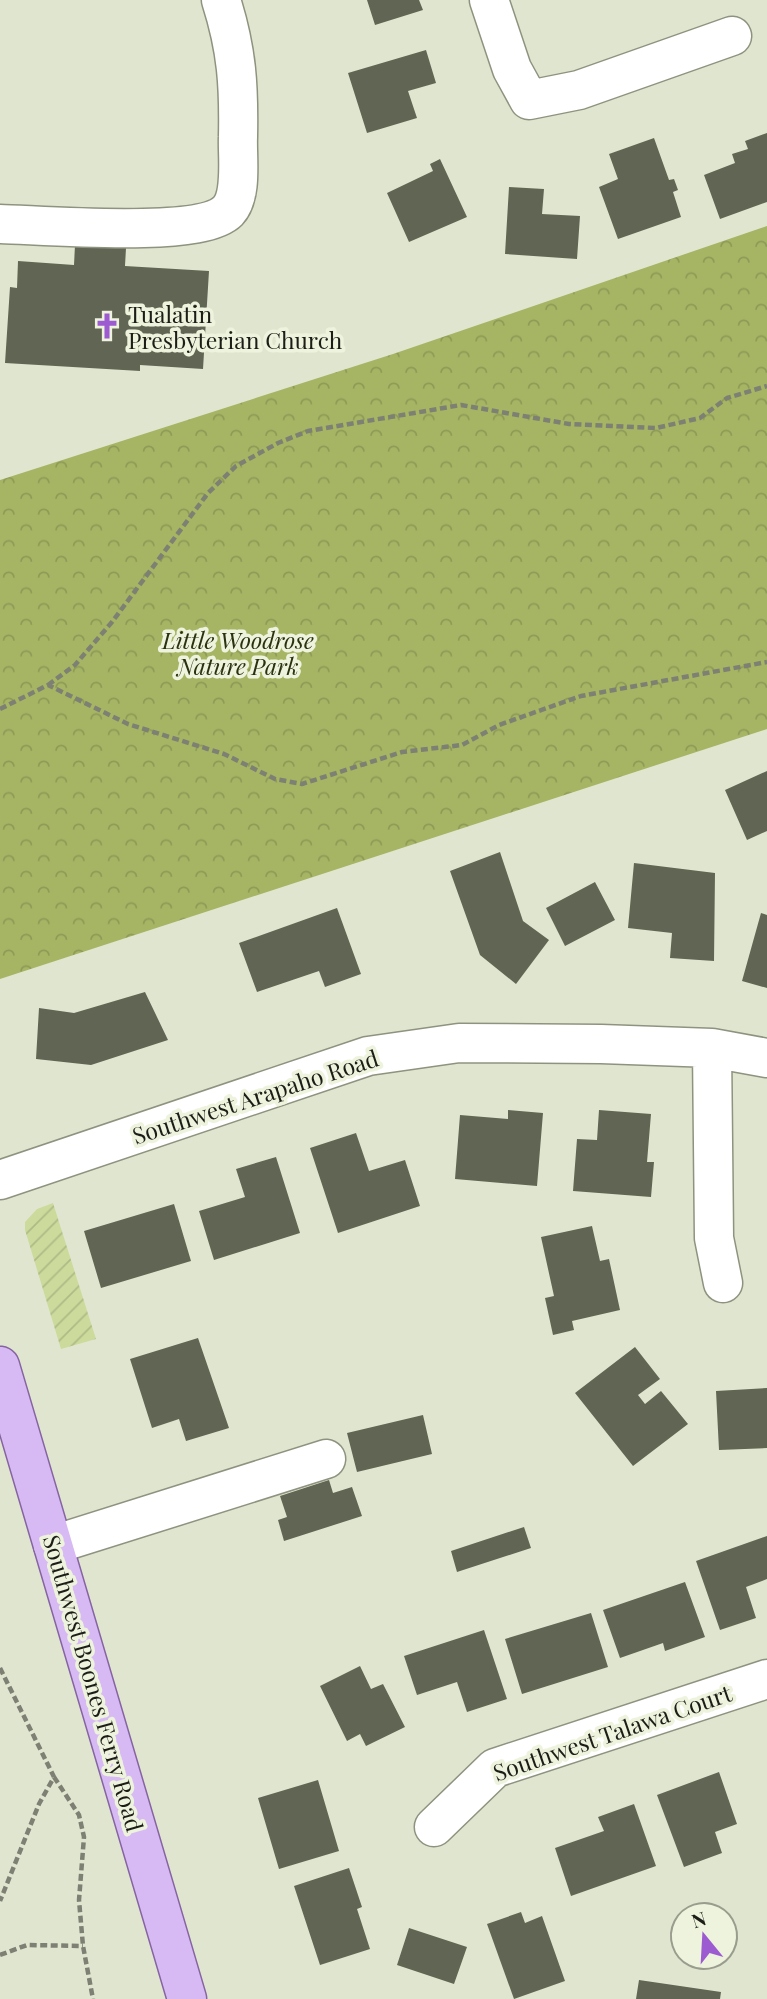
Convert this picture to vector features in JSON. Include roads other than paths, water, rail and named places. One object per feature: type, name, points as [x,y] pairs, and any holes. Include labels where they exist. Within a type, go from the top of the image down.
[{"type":"main road","name":"Southwest Boones Ferry Road","points":[[0,1366],[187,1999]]},
{"type":"street","points":[[0,224],[144,228],[198,223],[218,217],[229,210],[236,191],[239,79],[221,0]]},
{"type":"street","points":[[489,0],[512,69],[529,100],[579,90],[732,36]]},
{"type":"street","name":"Southwest Arapaho Road","points":[[0,1180],[368,1056],[458,1043],[712,1048],[767,1058]]},
{"type":"street","points":[[712,1048],[714,1238],[723,1283]]},
{"type":"street","points":[[53,1545],[326,1460]]},
{"type":"street","name":"Southwest Talawa Court","points":[[434,1827],[495,1768],[767,1679]]},
{"type":"place","name":"Tualatin Presbyterian Church","points":[[107,326]]},
{"type":"park label","name":"Little Woodrose Nature Park","points":[[238,652]]}]
